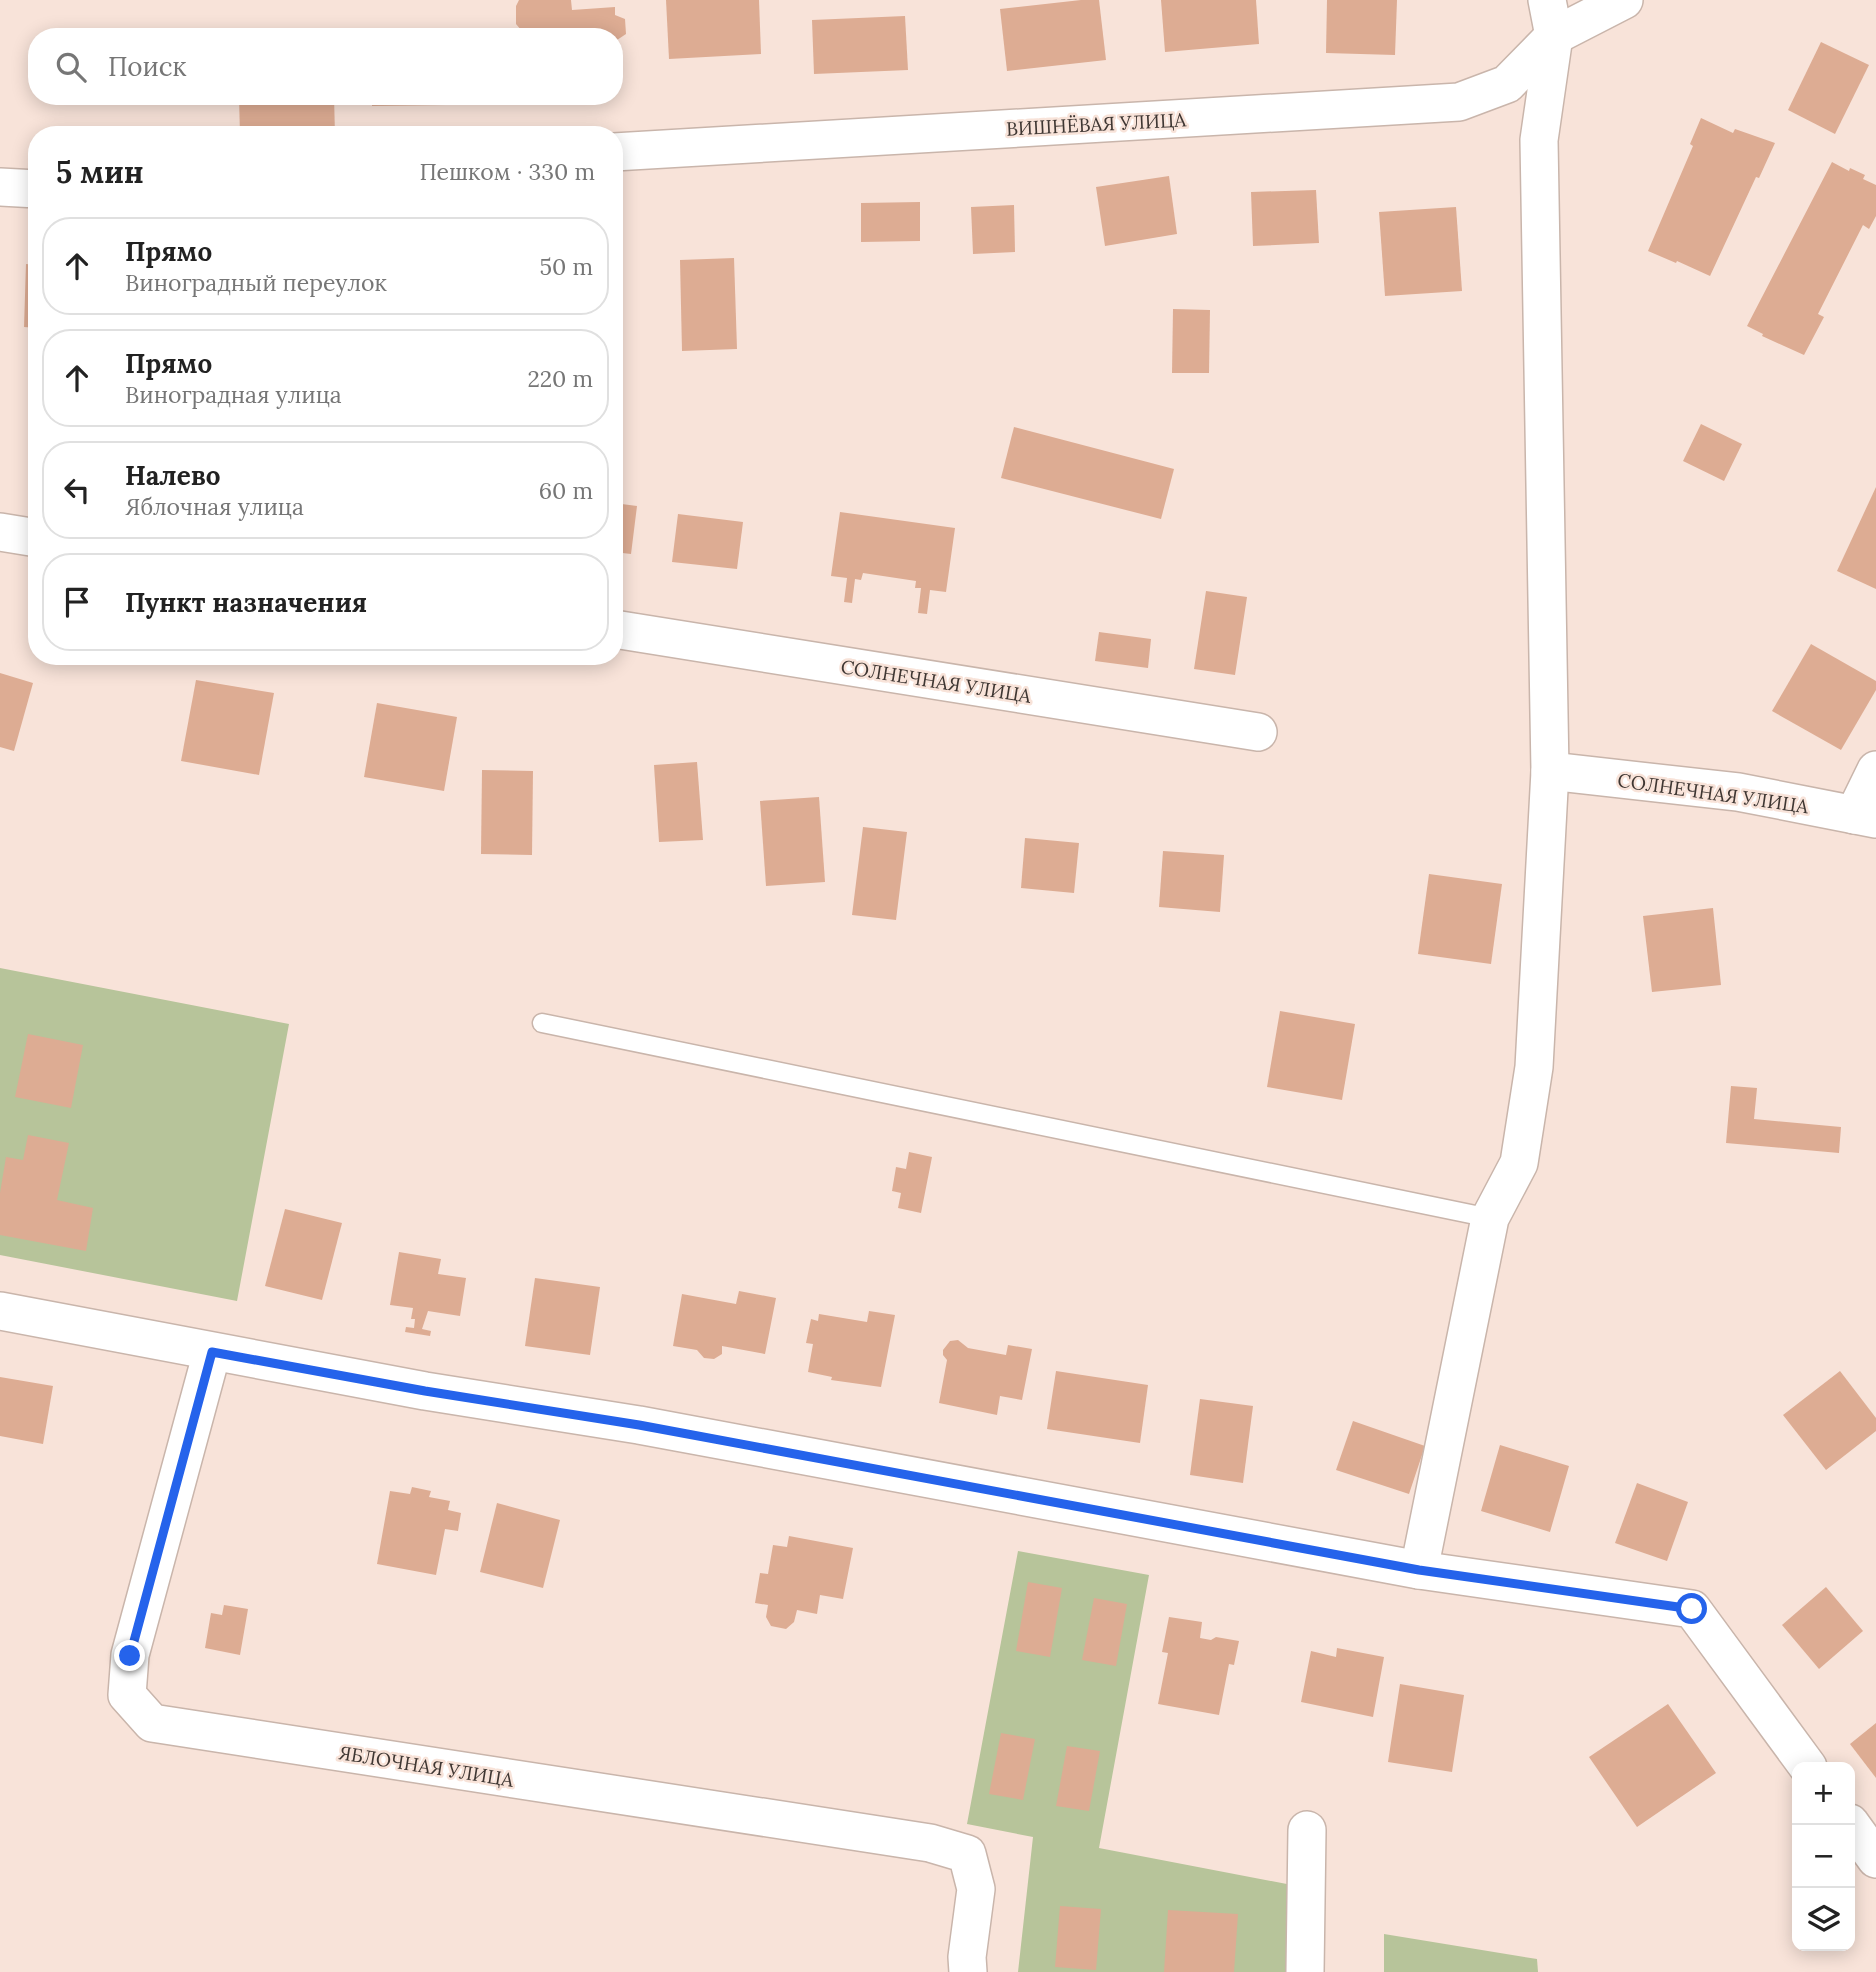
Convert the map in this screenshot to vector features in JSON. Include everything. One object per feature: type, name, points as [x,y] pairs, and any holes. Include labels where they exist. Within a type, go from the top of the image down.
[{"type":"street","points":[[1419,1570],[1489,1218],[1519,1163],[1534,1067],[1550,771],[1539,140],[1554,36],[1547,0]]},
{"type":"street","name":"ВИШНЁВАЯ УЛИЦА","points":[[623,151],[1459,102],[1507,83],[1554,36],[1623,0]]},
{"type":"street","points":[[0,187],[28,189]]},
{"type":"street","points":[[0,532],[28,537]]},
{"type":"street","name":"СОЛНЕЧНАЯ УЛИЦА","points":[[623,630],[1258,732]]},
{"type":"street","points":[[1865,817],[1876,770]]},
{"type":"street","name":"СОЛНЕЧНАЯ УЛИЦА","points":[[1550,771],[1738,792],[1865,817]]},
{"type":"street","points":[[0,1311],[425,1391],[639,1425],[1419,1570],[1692,1609],[1804,1762]]},
{"type":"street","name":"ЯБЛОЧНАЯ УЛИЦА","points":[[212,1352],[130,1656],[127,1695],[152,1723],[930,1843],[967,1854],[976,1889],[967,1958],[968,1972]]},
{"type":"street","points":[[1851,1825],[1876,1859]]},
{"type":"street","points":[[1305,1972],[1307,1830]]},
{"type":"lane","points":[[542,1023],[1489,1218]]},
{"type":"green space","points":[[0,968],[289,1024],[237,1301],[0,1255]]},
{"type":"green space","points":[[1018,1551],[1149,1575],[1099,1848],[1292,1885],[1288,1972],[1018,1972],[1033,1837],[967,1824]]},
{"type":"green space","points":[[1384,1934],[1537,1959],[1538,1972],[1384,1972]]},
{"type":"building","points":[[519,0],[571,0],[572,10],[615,7],[615,15],[625,19],[626,34],[623,36],[623,28],[519,28],[516,24],[516,6]]},
{"type":"building","points":[[666,0],[759,0],[761,54],[669,59]]},
{"type":"building","points":[[1099,0],[1106,60],[1007,71],[1000,9]]},
{"type":"building","points":[[1161,0],[1256,0],[1259,44],[1165,52]]},
{"type":"building","points":[[1327,0],[1397,0],[1395,55],[1326,53]]},
{"type":"building","points":[[905,16],[908,70],[814,74],[812,20]]},
{"type":"building","points":[[1821,42],[1869,65],[1835,134],[1788,110]]},
{"type":"building","points":[[239,105],[334,105],[335,126],[240,126]]},
{"type":"building","points":[[372,105],[446,105],[372,106]]},
{"type":"building","points":[[1701,118],[1733,133],[1735,129],[1775,143],[1759,178],[1756,177],[1710,276],[1648,251],[1693,146],[1690,144]]},
{"type":"building","points":[[1832,162],[1849,171],[1850,168],[1865,175],[1863,179],[1876,185],[1876,216],[1869,229],[1863,225],[1818,314],[1824,317],[1804,355],[1762,336],[1763,334],[1747,326]]},
{"type":"building","points":[[1169,176],[1177,234],[1105,246],[1096,187]]},
{"type":"building","points":[[1316,190],[1319,243],[1253,246],[1251,192]]},
{"type":"building","points":[[920,202],[920,241],[861,242],[861,203]]},
{"type":"building","points":[[1014,205],[1015,252],[973,254],[971,207]]},
{"type":"building","points":[[1456,207],[1462,291],[1385,296],[1379,212]]},
{"type":"building","points":[[734,258],[737,349],[682,351],[680,260]]},
{"type":"building","points":[[26,264],[28,327],[24,327]]},
{"type":"building","points":[[1173,309],[1210,310],[1209,373],[1172,373]]},
{"type":"building","points":[[1701,424],[1742,444],[1724,481],[1683,461]]},
{"type":"building","points":[[1014,427],[1174,469],[1161,519],[1001,478]]},
{"type":"building","points":[[1876,487],[1876,589],[1837,571]]},
{"type":"building","points":[[623,504],[637,506],[631,554],[623,553]]},
{"type":"building","points":[[840,512],[955,528],[946,592],[930,590],[927,614],[918,613],[921,588],[915,588],[916,581],[863,573],[861,580],[855,579],[852,603],[844,602],[847,578],[831,576]]},
{"type":"building","points":[[678,514],[743,522],[737,569],[672,562]]},
{"type":"building","points":[[1206,591],[1247,597],[1235,675],[1194,669]]},
{"type":"building","points":[[1099,632],[1151,639],[1148,668],[1095,661]]},
{"type":"building","points":[[1811,644],[1876,681],[1876,690],[1841,750],[1772,711]]},
{"type":"building","points":[[0,673],[33,683],[14,751],[0,747]]},
{"type":"building","points":[[196,680],[274,693],[259,775],[181,761]]},
{"type":"building","points":[[377,703],[457,717],[444,791],[364,777]]},
{"type":"building","points":[[697,762],[703,840],[659,842],[654,765]]},
{"type":"building","points":[[482,770],[533,771],[532,855],[481,854]]},
{"type":"building","points":[[819,797],[825,882],[766,886],[760,801]]},
{"type":"building","points":[[863,827],[907,832],[896,920],[852,915]]},
{"type":"building","points":[[1025,838],[1079,843],[1074,893],[1021,888]]},
{"type":"building","points":[[1163,851],[1224,855],[1220,912],[1159,907]]},
{"type":"building","points":[[1429,874],[1502,884],[1491,964],[1418,954]]},
{"type":"building","points":[[1713,908],[1721,985],[1652,992],[1643,916]]},
{"type":"building","points":[[1280,1011],[1355,1024],[1342,1100],[1267,1087]]},
{"type":"building","points":[[28,1034],[83,1045],[71,1108],[15,1097]]},
{"type":"building","points":[[1731,1086],[1757,1088],[1754,1119],[1841,1127],[1839,1153],[1726,1143]]},
{"type":"building","points":[[28,1135],[69,1143],[57,1200],[93,1208],[86,1251],[0,1235],[0,1193],[6,1157],[23,1160]]},
{"type":"building","points":[[909,1152],[932,1157],[921,1213],[898,1208],[901,1193],[892,1191],[896,1167],[906,1169]]},
{"type":"building","points":[[285,1209],[342,1223],[322,1300],[265,1286]]},
{"type":"building","points":[[399,1252],[441,1259],[438,1274],[466,1278],[460,1316],[428,1311],[422,1329],[431,1331],[430,1336],[405,1332],[406,1327],[414,1328],[415,1319],[411,1319],[413,1308],[390,1305]]},
{"type":"building","points":[[535,1278],[600,1287],[590,1355],[525,1346]]},
{"type":"building","points":[[739,1291],[776,1298],[765,1354],[722,1346],[722,1354],[714,1359],[704,1358],[697,1350],[673,1346],[682,1294],[736,1304]]},
{"type":"building","points":[[869,1311],[895,1315],[881,1387],[831,1380],[832,1377],[808,1372],[813,1344],[806,1343],[811,1319],[818,1321],[819,1314],[867,1322]]},
{"type":"building","points":[[958,1340],[968,1348],[1006,1355],[1008,1345],[1032,1349],[1022,1400],[1000,1396],[997,1415],[939,1403],[947,1360],[943,1350],[950,1341]]},
{"type":"building","points":[[1056,1371],[1148,1385],[1140,1443],[1047,1429]]},
{"type":"building","points":[[1840,1371],[1876,1418],[1876,1431],[1826,1470],[1783,1415]]},
{"type":"building","points":[[0,1377],[53,1386],[43,1444],[0,1436]]},
{"type":"building","points":[[1200,1399],[1253,1406],[1243,1483],[1190,1475]]},
{"type":"building","points":[[1353,1421],[1425,1446],[1409,1494],[1336,1470]]},
{"type":"building","points":[[1500,1445],[1569,1466],[1550,1532],[1481,1511]]},
{"type":"building","points":[[1637,1483],[1688,1502],[1667,1561],[1615,1543]]},
{"type":"building","points":[[412,1487],[431,1491],[429,1497],[450,1501],[448,1510],[461,1513],[458,1531],[445,1529],[436,1575],[377,1564],[390,1491],[410,1494]]},
{"type":"building","points":[[497,1503],[560,1520],[543,1588],[480,1572]]},
{"type":"building","points":[[789,1536],[853,1548],[843,1599],[820,1595],[817,1614],[797,1610],[794,1622],[786,1629],[771,1626],[766,1617],[768,1605],[755,1603],[760,1573],[768,1574],[773,1545],[787,1547]]},
{"type":"building","points":[[1028,1582],[1062,1588],[1050,1657],[1016,1651]]},
{"type":"building","points":[[1826,1587],[1863,1631],[1819,1669],[1782,1625]]},
{"type":"building","points":[[1094,1598],[1127,1604],[1116,1666],[1082,1660]]},
{"type":"building","points":[[224,1605],[248,1609],[240,1655],[205,1648],[211,1613],[222,1615]]},
{"type":"building","points":[[1169,1617],[1202,1622],[1200,1638],[1211,1640],[1216,1637],[1239,1641],[1234,1665],[1229,1664],[1219,1715],[1158,1704],[1168,1653],[1162,1652]]},
{"type":"building","points":[[1337,1648],[1384,1657],[1373,1717],[1301,1702],[1311,1651],[1336,1657]]},
{"type":"building","points":[[1400,1684],[1464,1695],[1452,1772],[1388,1762]]},
{"type":"building","points":[[1668,1704],[1716,1773],[1637,1827],[1589,1757]]},
{"type":"building","points":[[1876,1723],[1876,1778],[1850,1744]]},
{"type":"building","points":[[1001,1733],[1035,1739],[1023,1800],[989,1794]]},
{"type":"building","points":[[1067,1746],[1100,1751],[1089,1811],[1056,1806]]},
{"type":"building","points":[[1060,1906],[1101,1909],[1096,1970],[1055,1967]]},
{"type":"building","points":[[1168,1910],[1238,1914],[1234,1972],[1164,1972]]},
{"type":"route","points":[[130,1656],[212,1352],[425,1391],[639,1425],[1419,1570],[1692,1609]]}]
